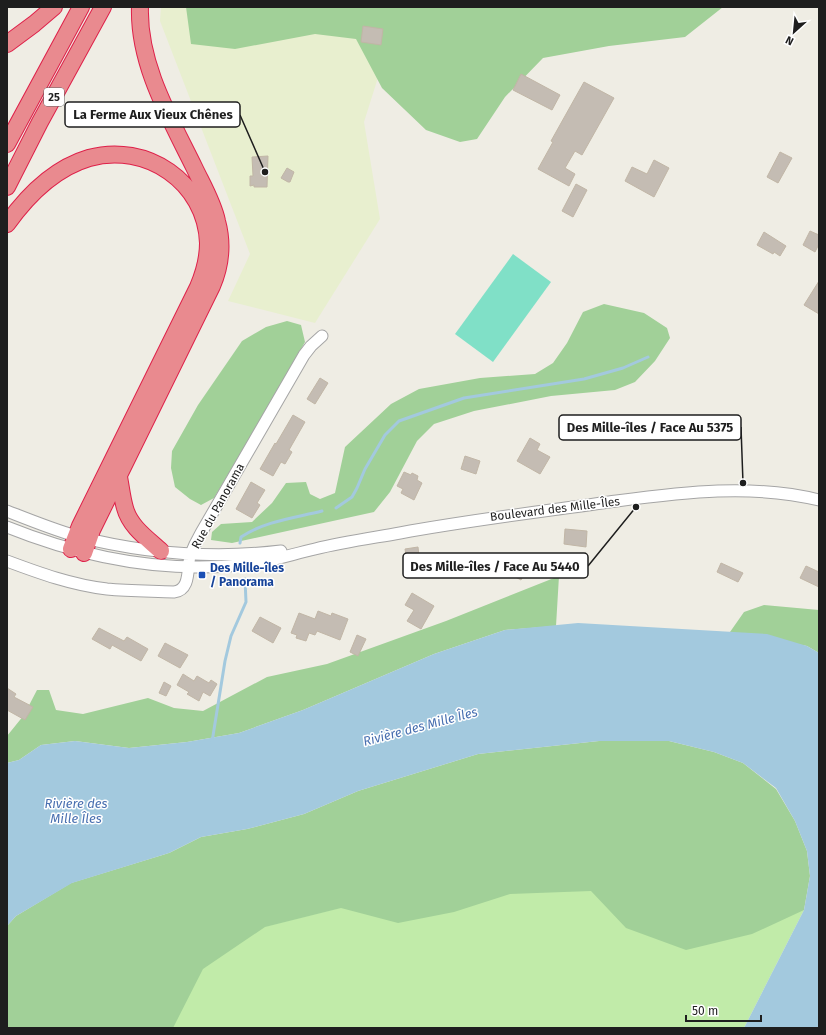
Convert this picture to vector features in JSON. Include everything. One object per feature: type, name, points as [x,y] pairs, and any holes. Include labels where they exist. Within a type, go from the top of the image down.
[{"type":"highway","points":[[7,44],[54,7]]},
{"type":"highway","name":"25","points":[[7,144],[81,7]]},
{"type":"highway","name":"25","points":[[7,187],[103,7]]},
{"type":"highway","points":[[80,544],[119,477],[212,286],[218,271],[220,254],[220,238],[214,210],[161,98],[147,60],[140,27],[140,7]]},
{"type":"highway","points":[[7,224],[27,199],[53,177],[88,159],[112,155],[127,155],[147,160],[168,170],[191,194],[201,210],[204,220],[208,242],[208,254],[203,276],[80,544]]},
{"type":"highway","points":[[119,477],[124,508],[130,521],[139,532],[162,551]]},
{"type":"street","name":"Rue du Panorama","points":[[7,561],[51,577],[113,590],[174,592],[181,590],[184,586],[191,554],[211,516],[301,360],[311,346],[322,336]]},
{"type":"street","name":"Boulevard des Mille-Îles","points":[[7,511],[42,525],[80,544],[140,563],[212,567],[252,564],[316,548],[461,522],[691,493],[743,490],[788,494],[819,500]]},
{"type":"street","name":"Boulevard des Mille-Îles","points":[[7,527],[41,540],[191,554],[250,554],[316,548]]},
{"type":"green space","points":[[161,7],[219,7],[344,18],[381,68],[364,122],[380,219],[315,323],[228,301],[250,254],[160,21]]},
{"type":"green space","points":[[186,7],[723,7],[685,37],[609,46],[543,58],[505,97],[477,139],[460,142],[426,130],[382,88],[356,39],[315,34],[235,49],[191,44]]},
{"type":"green space","points":[[513,254],[551,282],[493,362],[455,334]]},
{"type":"green space","points":[[604,304],[644,313],[667,328],[670,338],[655,361],[635,382],[615,390],[551,396],[474,411],[434,424],[417,441],[390,492],[374,512],[232,543],[211,540],[212,532],[221,524],[252,522],[272,503],[286,483],[306,482],[310,494],[320,499],[335,493],[345,447],[391,404],[419,389],[480,378],[535,374],[553,363],[567,343],[583,312]]},
{"type":"green space","points":[[287,321],[301,325],[305,342],[214,498],[201,505],[190,499],[175,487],[171,468],[172,451],[198,405],[242,341],[266,327]]},
{"type":"green space","points":[[559,576],[556,626],[505,630],[434,654],[303,710],[239,733],[187,742],[129,748],[75,741],[41,745],[19,760],[7,763],[7,736],[24,715],[37,690],[49,690],[56,710],[83,714],[148,698],[174,708],[203,711],[267,677],[327,664],[446,621]]},
{"type":"green space","points":[[764,605],[819,610],[819,653],[807,646],[730,632],[744,612]]},
{"type":"green space","points":[[599,741],[669,741],[714,752],[743,763],[776,789],[795,821],[807,851],[810,876],[804,910],[752,934],[686,950],[626,928],[591,891],[510,894],[454,912],[398,923],[341,908],[265,927],[203,969],[173,1028],[7,1028],[7,926],[16,916],[71,883],[169,853],[201,837],[247,829],[304,814],[358,791],[478,754]]},
{"type":"green space","points":[[169,853],[804,910],[744,1028],[7,1028],[7,926]]},
{"type":"water","name":"Rivière des Mille Îles","points":[[578,623],[767,634],[807,646],[819,653],[819,1028],[744,1028],[804,910],[810,876],[807,851],[795,821],[776,788],[743,763],[714,752],[669,741],[599,741],[478,754],[358,791],[304,814],[247,829],[201,837],[169,853],[72,883],[16,916],[7,926],[7,763],[19,760],[41,745],[75,741],[129,748],[187,742],[239,733],[303,710],[434,654],[505,630]]},
{"type":"building","points":[[363,26],[383,29],[381,45],[361,42]]},
{"type":"building","points":[[521,74],[560,95],[552,110],[513,90]]},
{"type":"building","points":[[584,82],[614,98],[582,155],[575,151],[565,168],[575,174],[569,186],[538,169],[553,142],[551,141]]},
{"type":"building","points":[[780,152],[792,158],[778,183],[767,177]]},
{"type":"building","points":[[268,156],[267,187],[254,187],[254,185],[250,186],[250,176],[253,176],[252,157]]},
{"type":"building","points":[[654,160],[669,168],[654,197],[625,181],[632,167],[647,174]]},
{"type":"building","points":[[287,168],[294,172],[290,182],[281,178]]},
{"type":"building","points":[[576,184],[587,190],[573,217],[562,211]]},
{"type":"building","points":[[810,231],[819,235],[819,244],[815,252],[803,245]]},
{"type":"building","points":[[764,232],[786,246],[780,256],[774,252],[773,254],[757,245]]},
{"type":"building","points":[[819,281],[819,314],[804,305]]},
{"type":"building","points":[[320,378],[328,383],[315,404],[307,399]]},
{"type":"building","points":[[293,415],[305,422],[289,450],[292,452],[285,464],[281,462],[273,476],[260,469]]},
{"type":"building","points":[[530,438],[540,444],[537,450],[550,457],[540,474],[517,461]]},
{"type":"building","points":[[465,456],[480,461],[476,474],[461,469]]},
{"type":"building","points":[[404,472],[411,475],[412,473],[418,476],[417,480],[422,483],[414,500],[401,493],[403,489],[397,486]]},
{"type":"building","points":[[251,482],[265,490],[257,503],[260,505],[252,518],[236,509]]},
{"type":"building","points":[[565,529],[587,531],[586,547],[564,544]]},
{"type":"building","points":[[418,547],[419,556],[423,556],[424,564],[416,565],[415,561],[407,562],[405,549]]},
{"type":"building","points":[[508,559],[527,569],[521,580],[502,570]]},
{"type":"building","points":[[721,563],[743,573],[738,582],[717,572]]},
{"type":"building","points":[[806,566],[819,572],[819,587],[800,578]]},
{"type":"building","points":[[412,593],[434,606],[421,629],[407,621],[414,610],[405,605]]},
{"type":"building","points":[[318,611],[331,616],[332,613],[348,619],[340,640],[317,631],[315,635],[309,633],[306,641],[296,638],[297,635],[291,633],[299,613],[315,619]]},
{"type":"building","points":[[260,617],[281,628],[273,643],[252,631]]},
{"type":"building","points":[[99,628],[124,641],[127,637],[148,649],[141,661],[112,645],[110,649],[92,639]]},
{"type":"building","points":[[357,635],[366,639],[358,656],[350,652]]},
{"type":"building","points":[[165,643],[188,655],[180,668],[158,656]]},
{"type":"building","points":[[183,674],[194,681],[197,676],[209,683],[211,680],[217,684],[210,696],[203,692],[199,701],[187,694],[189,692],[177,685]]},
{"type":"building","points":[[164,682],[171,686],[166,696],[159,693]]},
{"type":"building","points":[[7,688],[16,694],[14,697],[33,707],[25,720],[7,710]]},
{"type":"waterway","points":[[336,508],[352,497],[365,469],[385,435],[399,421],[464,398],[584,379],[623,368],[648,357]]},
{"type":"waterway","points":[[240,543],[241,537],[260,527],[322,511]]},
{"type":"waterway","points":[[212,742],[225,661],[231,636],[246,602],[245,579]]},
{"type":"place","name":"La Ferme Aux Vieux Chênes","points":[[265,172]]},
{"type":"place","name":"Des Mille-îles / Face Au 5375","points":[[743,483]]},
{"type":"place","name":"Des Mille-îles / Face Au 5440","points":[[636,507]]},
{"type":"place","name":"Des Mille-îles / Panorama","points":[[202,575]]}]
